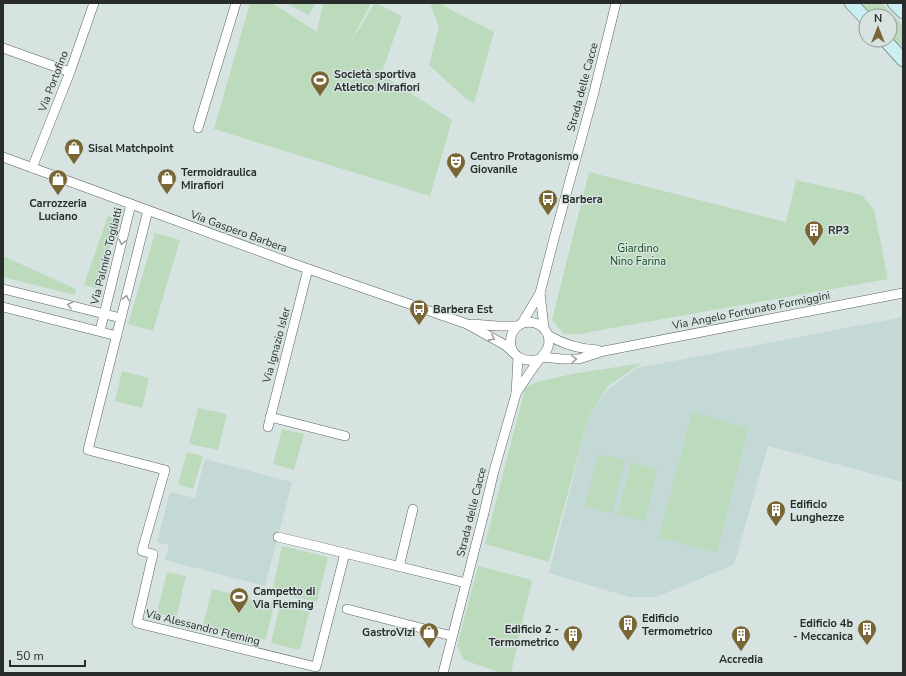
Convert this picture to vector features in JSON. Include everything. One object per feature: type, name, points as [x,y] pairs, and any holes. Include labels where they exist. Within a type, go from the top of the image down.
[{"type":"main road","points":[[851,3],[858,10]]},
{"type":"main road","points":[[892,48],[903,60]]},
{"type":"street","name":"Via Portofino","points":[[32,168],[70,72],[94,3]]},
{"type":"street","points":[[198,128],[236,3]]},
{"type":"street","name":"Strada delle Cacce","points":[[443,673],[494,471],[516,394],[517,356],[510,344],[510,338],[540,293],[593,96],[616,3]]},
{"type":"street","points":[[3,48],[70,72]]},
{"type":"street","name":"Via Gaspero Barbera","points":[[3,157],[308,269],[467,324],[505,345],[517,356]]},
{"type":"street","name":"Via Palmiro Togliatti","points":[[100,331],[131,204]]},
{"type":"street","points":[[3,307],[117,336],[148,210]]},
{"type":"street","name":"Via Ignazio Isler","points":[[268,427],[278,381],[308,269]]},
{"type":"street","name":"Via Palmiro Togliatti","points":[[3,289],[121,318]]},
{"type":"street","name":"Strada delle Cacce","points":[[516,394],[548,346],[549,340],[546,331],[540,293]]},
{"type":"street","name":"Via Angelo Fortunato Formiggini","points":[[541,358],[579,359],[604,351],[903,293]]},
{"type":"street","points":[[520,325],[526,322],[539,324],[546,331]]},
{"type":"street","name":"Via Gaspero Barbera","points":[[467,324],[498,326],[520,325]]},
{"type":"street","name":"Via Angelo Fortunato Formiggini","points":[[546,331],[558,341],[574,347],[604,351]]},
{"type":"street","name":"Via Alessandro Fleming","points":[[117,336],[88,450],[165,470],[142,551],[153,554],[138,623],[316,667],[345,553]]},
{"type":"street","points":[[517,356],[523,360],[529,361],[541,358]]},
{"type":"street","points":[[270,417],[345,436]]},
{"type":"street","points":[[400,567],[413,510]]},
{"type":"street","points":[[278,537],[466,583]]},
{"type":"street","points":[[347,609],[452,636]]},
{"type":"shaded area","points":[[903,317],[903,482],[768,446],[734,565],[656,597],[629,597],[549,573],[589,415],[607,390],[637,368]]},
{"type":"shaded area","points":[[205,459],[292,482],[265,586],[165,560],[169,545],[157,542],[170,492],[195,498]]},
{"type":"green space","name":"Società sportiva Atletico Mirafiori","points":[[250,3],[272,3],[317,32],[323,3],[371,3],[350,43],[375,3],[402,16],[381,74],[452,120],[430,196],[214,129]]},
{"type":"green space","points":[[285,3],[316,3],[309,15]]},
{"type":"green space","points":[[430,3],[443,3],[444,6],[494,32],[474,103],[466,99],[429,65],[439,27]]},
{"type":"green space","points":[[855,3],[882,3],[887,8],[860,8]]},
{"type":"green space","points":[[898,21],[903,26],[903,55],[897,48]]},
{"type":"green space","name":"Giardino Nino Farina","points":[[589,172],[786,222],[796,180],[862,195],[874,210],[888,279],[579,334],[564,334],[552,320]]},
{"type":"green space","points":[[108,216],[116,220],[101,289],[84,285]]},
{"type":"green space","points":[[155,233],[180,240],[153,331],[128,324]]},
{"type":"green space","points":[[3,256],[76,289],[75,295],[3,277]]},
{"type":"green space","points":[[642,363],[608,386],[589,415],[549,562],[485,544],[525,388],[537,382],[572,374]]},
{"type":"green space","points":[[122,371],[149,378],[142,408],[115,401]]},
{"type":"green space","points":[[198,408],[227,414],[218,450],[189,444]]},
{"type":"green space","points":[[692,412],[748,428],[717,552],[659,538]]},
{"type":"green space","points":[[282,429],[304,434],[294,470],[273,464]]},
{"type":"green space","points":[[187,452],[203,456],[193,489],[178,485]]},
{"type":"green space","points":[[599,454],[625,460],[612,513],[585,506]]},
{"type":"green space","points":[[631,462],[657,469],[645,521],[618,514]]},
{"type":"green space","points":[[282,546],[328,557],[317,602],[272,592]]},
{"type":"green space","points":[[478,566],[532,580],[511,673],[502,673],[464,660],[457,646]]},
{"type":"green space","points":[[167,572],[186,576],[176,618],[157,613]]},
{"type":"green space","name":"Campetto di Via Fleming","points":[[212,589],[274,604],[266,640],[203,625]]},
{"type":"green space","name":"Campetto di Via Fleming","points":[[280,605],[309,612],[300,650],[271,643]]},
{"type":"place","name":"Società sportiva Atletico Mirafiori","points":[[320,97]]},
{"type":"place","name":"Sisal Matchpoint","points":[[74,165]]},
{"type":"place","name":"Centro Protagonismo Giovanile","points":[[456,179]]},
{"type":"place","name":"Termoidraulica Mirafiori","points":[[167,195]]},
{"type":"place","name":"Carrozzeria Luciano","points":[[58,196]]},
{"type":"place","name":"Barbera","points":[[548,216]]},
{"type":"place","name":"RP3","points":[[814,247]]},
{"type":"place","name":"Barbera Est","points":[[419,326]]},
{"type":"place","name":"Edificio Lunghezze","points":[[776,527]]},
{"type":"place","name":"Campetto di Via Fleming","points":[[239,614]]},
{"type":"place","name":"Edificio Termometrico","points":[[628,641]]},
{"type":"place","name":"Edificio 4b - Meccanica","points":[[867,646]]},
{"type":"place","name":"GastroVizi","points":[[429,649]]},
{"type":"place","name":"Edificio 2 - Termometrico","points":[[573,652]]},
{"type":"place","name":"Accredia","points":[[741,652]]}]
